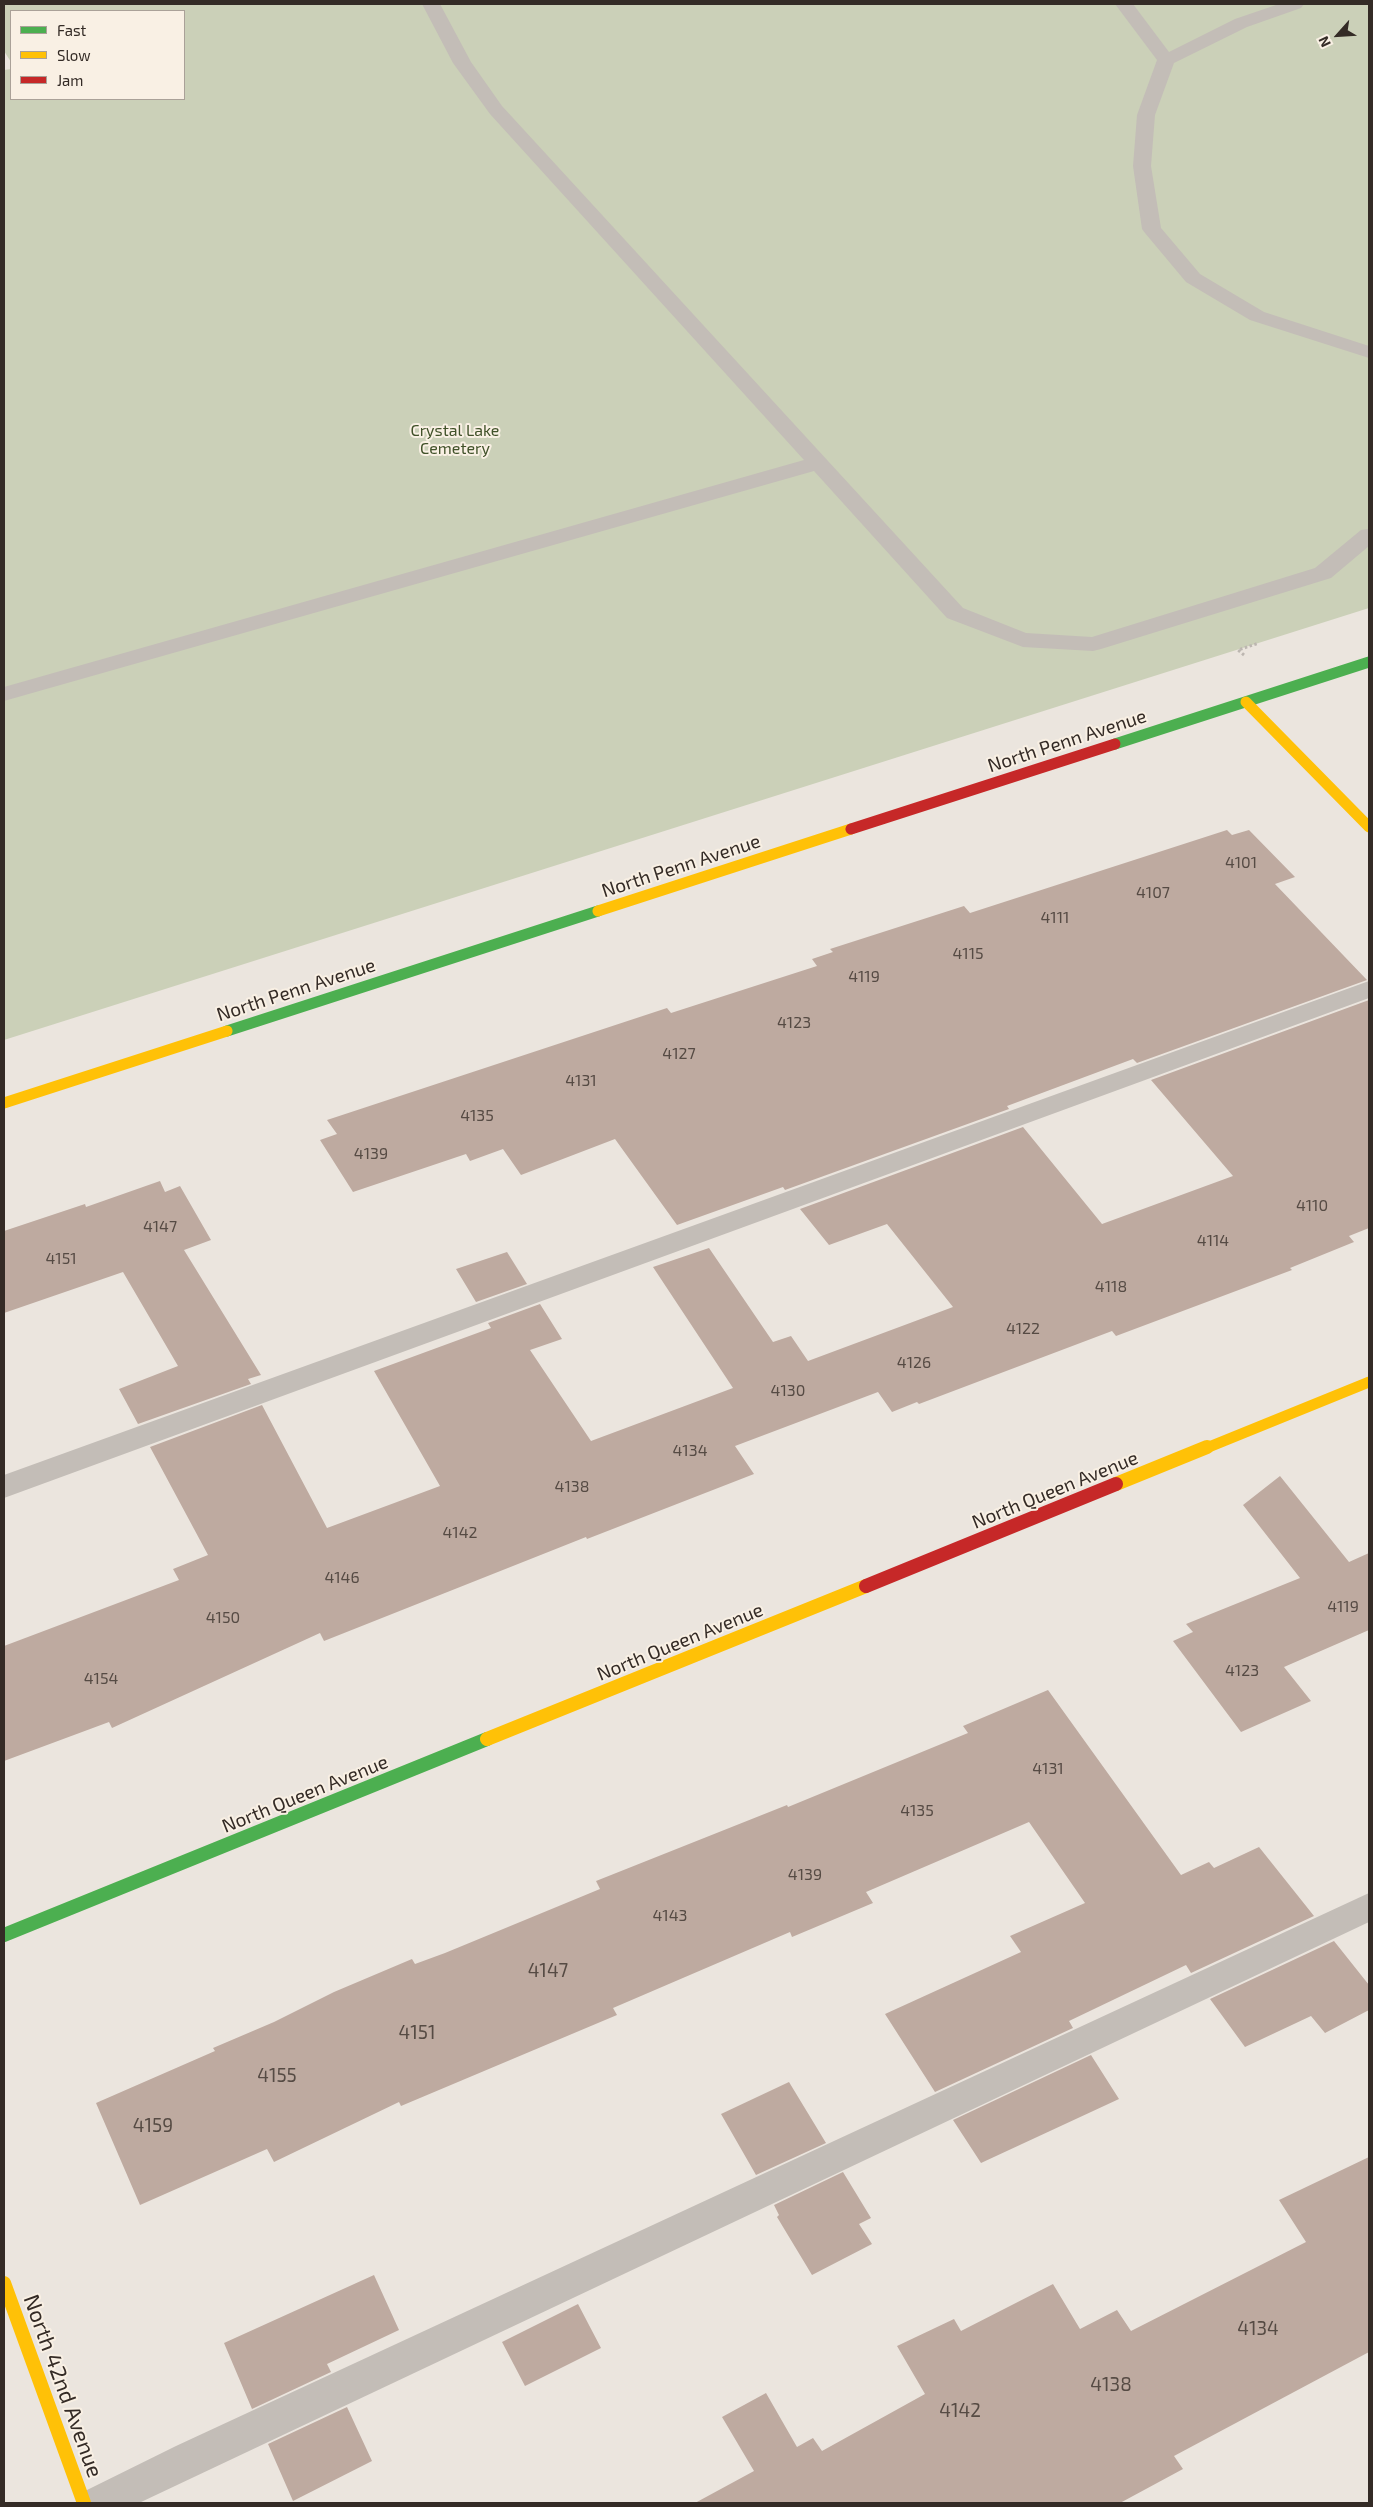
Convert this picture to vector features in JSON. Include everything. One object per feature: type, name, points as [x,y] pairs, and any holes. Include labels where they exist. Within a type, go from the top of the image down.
[{"type":"street","name":"North Penn Avenue","points":[[4,1102],[1369,662]]},
{"type":"street","points":[[1246,702],[1369,827]]},
{"type":"street","name":"North Queen Avenue","points":[[4,1935],[1369,1382]]},
{"type":"street","name":"North 42nd Avenue","points":[[4,2282],[84,2503]]},
{"type":"lane","points":[[431,4],[462,63],[496,110],[955,612],[1023,640],[1093,644],[1323,573],[1369,535]]},
{"type":"lane","points":[[1124,4],[1166,60]]},
{"type":"lane","points":[[1295,4],[1241,23],[1166,60],[1146,115],[1142,166],[1152,229],[1193,278],[1257,316],[1369,352]]},
{"type":"lane","points":[[4,694],[818,463]]},
{"type":"lane","points":[[4,1487],[1369,989]]},
{"type":"lane","points":[[100,2503],[198,2455],[1369,1907]]},
{"type":"path","points":[[1244,655],[1238,650],[1259,644]]},
{"type":"green space","name":"Crystal Lake Cemetery","points":[[4,4],[1369,4],[1369,608],[4,1040],[4,70],[10,69],[10,100],[185,100],[185,10],[10,10],[10,60],[4,51]]},
{"type":"building","points":[[1227,830],[1232,835],[1249,830],[1295,877],[1275,884],[1367,980],[1137,1063],[1133,1059],[1007,1106],[1009,1109],[785,1190],[783,1187],[677,1225],[615,1139],[521,1175],[503,1149],[470,1161],[466,1154],[353,1192],[320,1140],[337,1134],[327,1120],[667,1008],[671,1013],[817,966],[812,959],[833,952],[830,949],[964,906],[970,913]]},
{"type":"building","points":[[1369,1000],[1369,1228],[1349,1236],[1354,1242],[1290,1268],[1292,1270],[1116,1336],[1112,1331],[919,1404],[917,1402],[892,1412],[878,1392],[735,1446],[754,1474],[587,1539],[586,1537],[324,1641],[320,1633],[112,1728],[109,1722],[4,1761],[4,1646],[179,1580],[173,1569],[208,1555],[150,1447],[262,1405],[327,1528],[440,1486],[374,1371],[491,1328],[488,1323],[540,1304],[562,1339],[530,1350],[591,1441],[733,1388],[653,1267],[709,1248],[773,1342],[791,1336],[808,1361],[953,1307],[887,1224],[829,1245],[800,1209],[1023,1127],[1102,1224],[1233,1176],[1151,1080]]},
{"type":"building","points":[[160,1181],[165,1192],[180,1186],[211,1240],[184,1250],[261,1375],[248,1379],[251,1384],[138,1424],[119,1389],[178,1366],[123,1272],[4,1313],[4,1231],[85,1204],[86,1207]]},
{"type":"building","points":[[507,1252],[527,1284],[476,1302],[456,1269]]},
{"type":"building","points":[[1280,1476],[1349,1562],[1369,1553],[1369,1630],[1284,1667],[1311,1701],[1241,1732],[1173,1641],[1193,1632],[1186,1624],[1300,1578],[1243,1505]]},
{"type":"building","points":[[1048,1690],[1181,1875],[1209,1862],[1214,1868],[1259,1847],[1314,1916],[1191,1973],[1186,1965],[1069,2021],[1073,2028],[935,2092],[885,2014],[1021,1952],[1010,1936],[1085,1903],[1029,1822],[866,1892],[873,1903],[792,1937],[790,1932],[613,2008],[617,2015],[401,2106],[399,2102],[274,2162],[267,2149],[140,2205],[96,2103],[215,2051],[213,2048],[274,2022],[334,1992],[412,1959],[415,1964],[445,1953],[600,1889],[596,1881],[787,1805],[788,1807],[968,1733],[963,1726]]},
{"type":"building","points":[[1334,1941],[1369,1985],[1369,2010],[1325,2033],[1311,2016],[1245,2047],[1210,1999]]},
{"type":"building","points":[[1091,2055],[1119,2099],[981,2163],[953,2120]]},
{"type":"building","points":[[789,2082],[826,2143],[756,2175],[721,2114]]},
{"type":"building","points":[[1369,2157],[1369,2352],[1174,2456],[1183,2469],[1120,2503],[695,2503],[754,2471],[722,2417],[766,2393],[797,2447],[813,2438],[822,2451],[925,2394],[897,2346],[954,2319],[961,2331],[1053,2284],[1080,2329],[1117,2310],[1131,2331],[1306,2242],[1279,2200]]},
{"type":"building","points":[[843,2172],[871,2218],[859,2224],[872,2244],[812,2275],[777,2217],[779,2215],[774,2205]]},
{"type":"building","points":[[374,2275],[399,2330],[327,2364],[331,2372],[252,2409],[224,2343]]},
{"type":"building","points":[[578,2304],[601,2348],[525,2386],[502,2342]]},
{"type":"building","points":[[347,2407],[372,2461],[293,2501],[268,2444]]},
{"type":"traffic: fast","points":[[1115,744],[1369,662]]},
{"type":"traffic: fast","points":[[227,1031],[598,911]]},
{"type":"traffic: fast","points":[[4,1935],[487,1739]]},
{"type":"traffic: slow","points":[[1246,702],[1369,827]]},
{"type":"traffic: slow","points":[[598,911],[851,829]]},
{"type":"traffic: slow","points":[[4,1103],[227,1031]]},
{"type":"traffic: slow","points":[[1116,1484],[1369,1382]]},
{"type":"traffic: slow","points":[[487,1739],[866,1586]]},
{"type":"traffic: slow","points":[[4,2283],[84,2503]]},
{"type":"traffic: jam","points":[[851,829],[1115,744]]},
{"type":"traffic: jam","points":[[866,1586],[1116,1484]]}]
